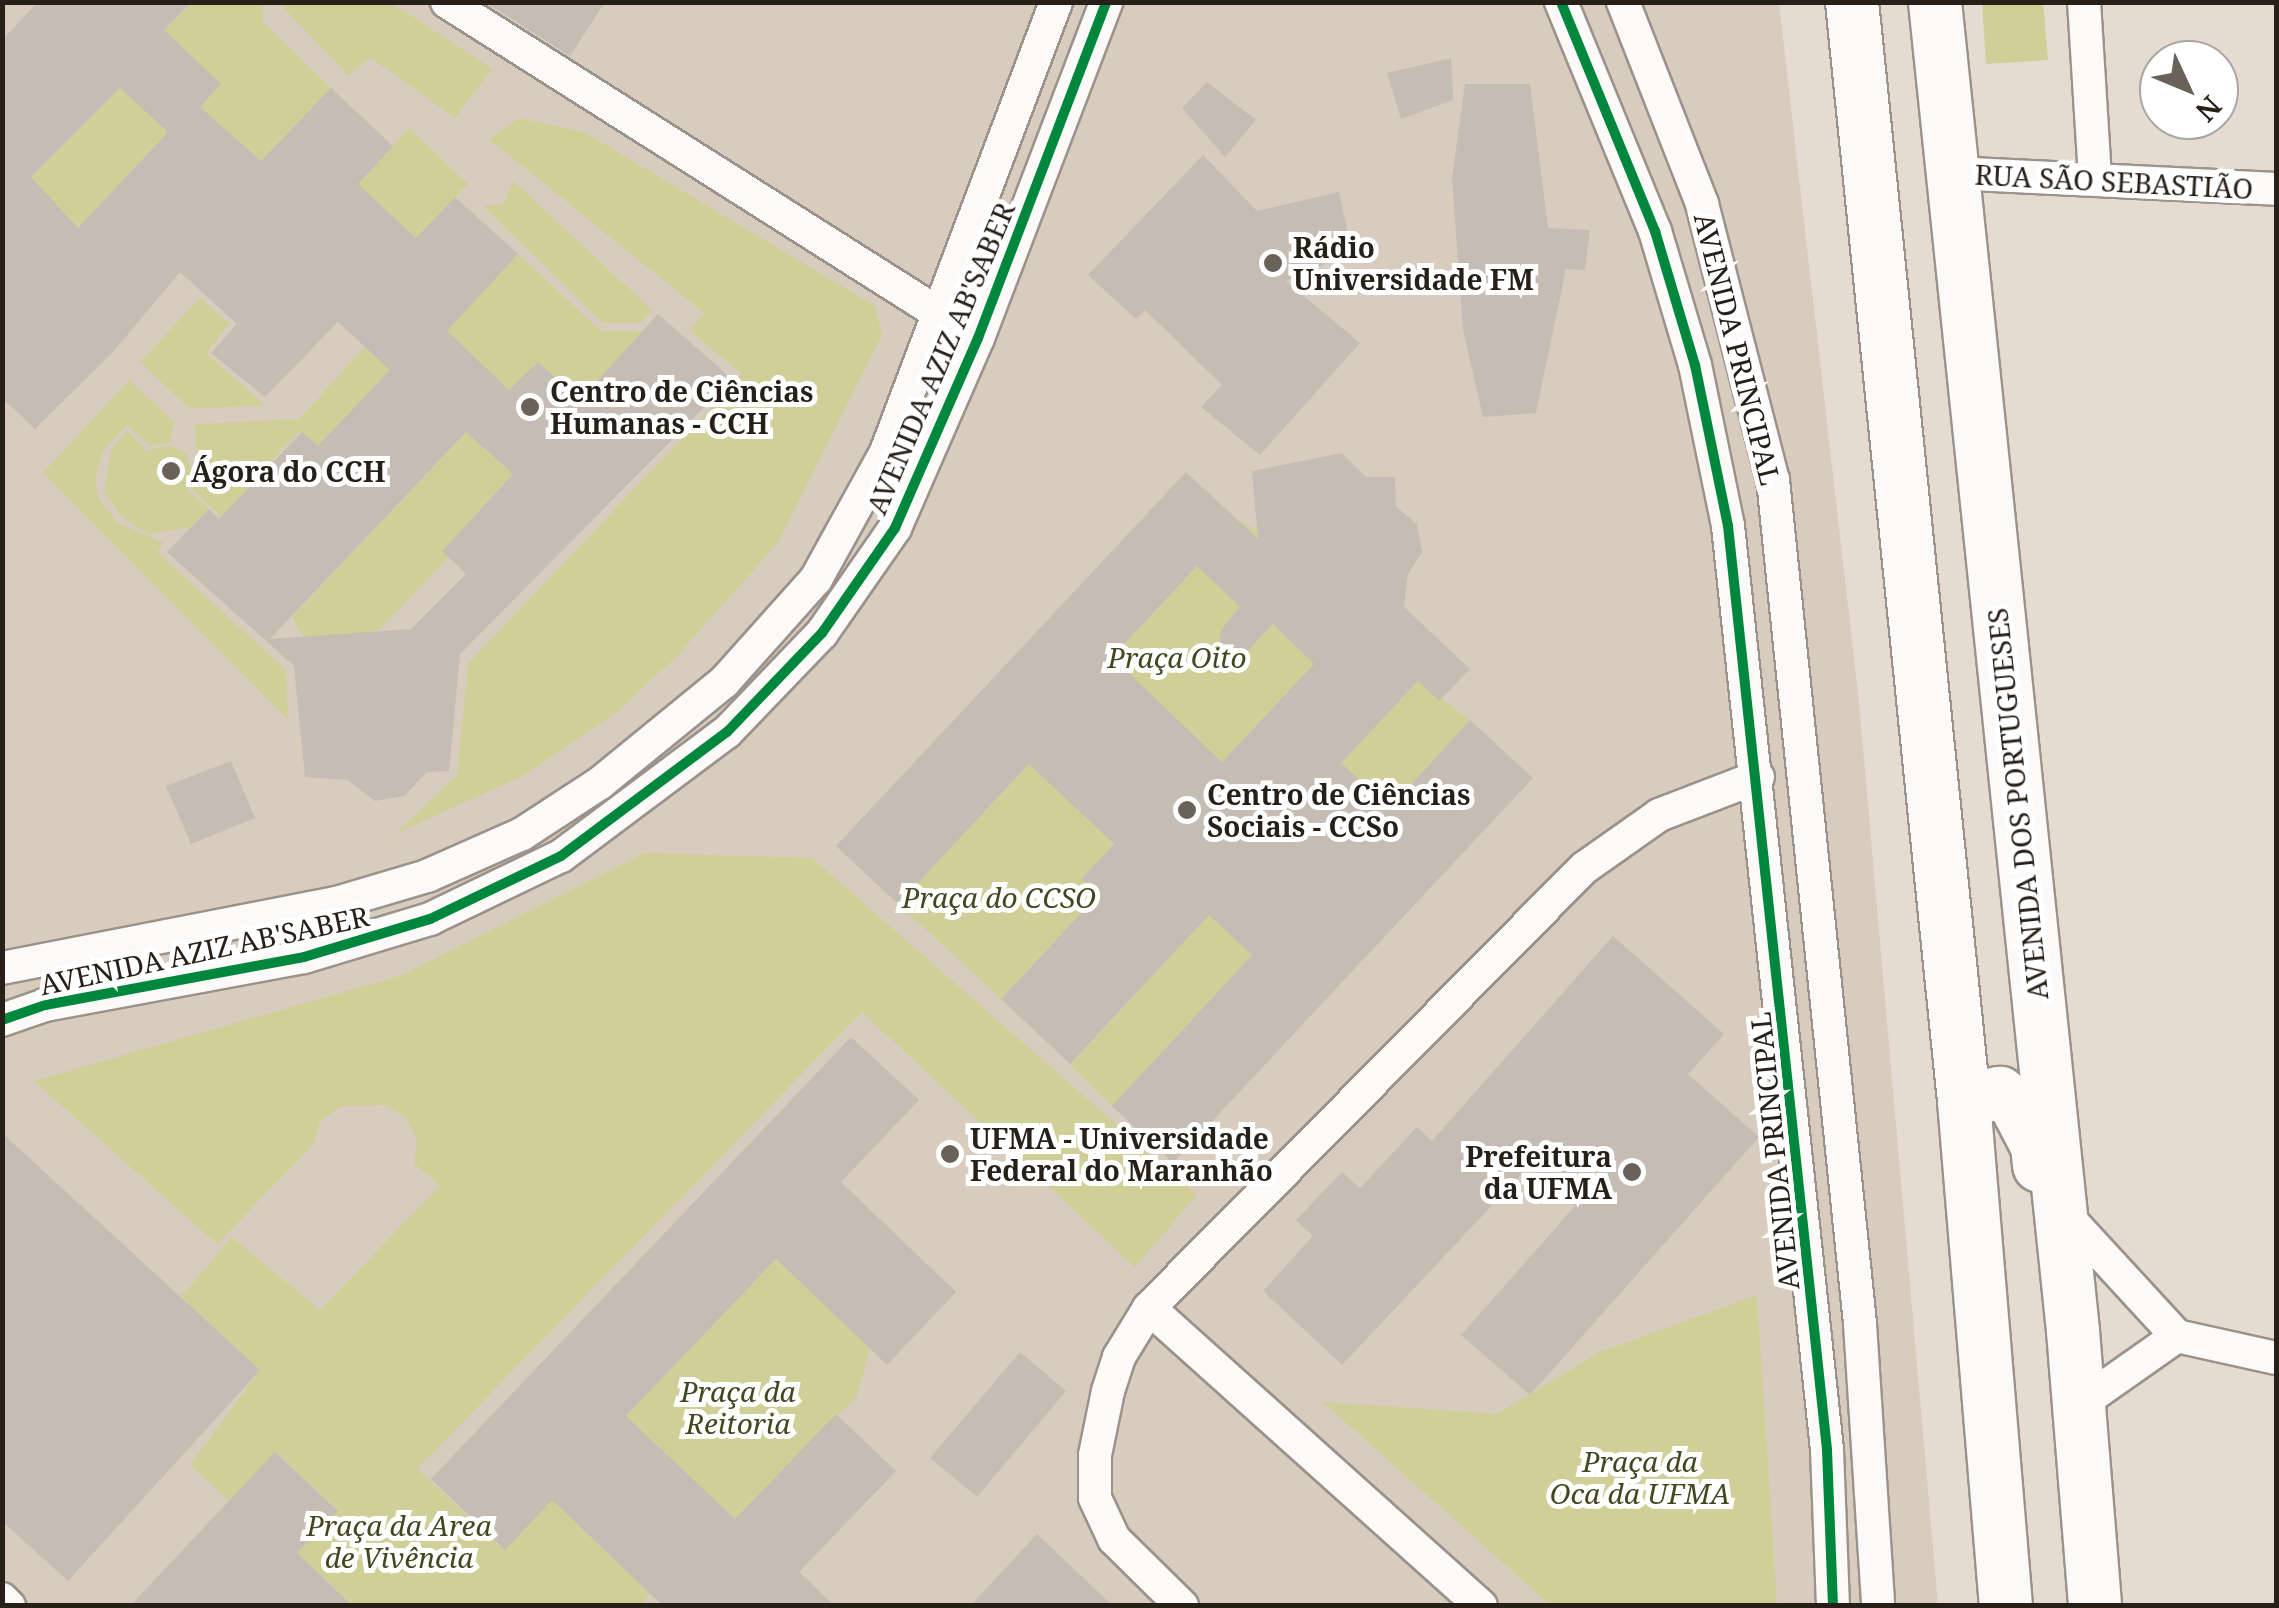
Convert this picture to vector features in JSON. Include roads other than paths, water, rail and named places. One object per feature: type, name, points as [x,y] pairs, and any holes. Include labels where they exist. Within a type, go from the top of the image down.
[{"type":"highway","points":[[1852,2],[1964,1101],[2006,1606]]},
{"type":"highway","name":"AVENIDA DOS PORTUGUESES","points":[[1936,2],[2073,1331],[2095,1606]]},
{"type":"highway","points":[[1964,1101],[2000,1093],[2026,1119],[2036,1146],[2050,1277],[2073,1331]]},
{"type":"street","points":[[447,2],[978,338]]},
{"type":"street","name":"AVENIDA AZIZ AB'SABER","points":[[2,968],[336,903],[427,876],[522,834],[600,783],[724,682],[816,578],[886,452],[942,316],[1056,2]]},
{"type":"street","name":"AVENIDA AZIZ AB'SABER","points":[[2,1020],[45,1005],[366,941],[496,891],[620,817],[741,719],[861,583],[917,483],[978,338],[1106,2]]},
{"type":"street","name":"AVENIDA PRINCIPAL","points":[[1561,2],[1655,231],[1695,365],[1728,526],[1758,777],[1827,1450],[1833,1606]]},
{"type":"street","name":"AVENIDA PRINCIPAL","points":[[1623,2],[1702,204],[1773,480],[1794,630],[1878,1606]]},
{"type":"street","points":[[2084,2],[2095,177]]},
{"type":"street","name":"RUA SÃO SEBASTIÃO","points":[[1952,173],[2095,177],[2276,189]]},
{"type":"street","points":[[1182,1606],[1114,1539],[1095,1498],[1095,1455],[1108,1391],[1119,1357],[1149,1308],[1572,878],[1658,815],[1758,777]]},
{"type":"street","points":[[1803,1211],[1846,1203]]},
{"type":"street","points":[[2060,1209],[2176,1336],[2276,1358]]},
{"type":"street","points":[[1149,1308],[1481,1606]]},
{"type":"street","points":[[2079,1405],[2176,1336]]},
{"type":"street","points":[[2,1599],[9,1606]]},
{"type":"place","name":"Rádio Universidade FM","points":[[1273,263]]},
{"type":"place","name":"Centro de Ciências Humanas - CCH","points":[[530,407]]},
{"type":"place","name":"Ágora do CCH","points":[[171,471]]},
{"type":"place","name":"Centro de Ciências Sociais - CCSo","points":[[1187,810]]},
{"type":"place","name":"UFMA - Universidade Federal do Maranhão","points":[[950,1154]]},
{"type":"place","name":"Prefeitura da UFMA","points":[[1632,1172]]},
{"type":"park label","name":"Praça Oito","points":[[1177,657]]},
{"type":"park label","name":"Praça do CCSO","points":[[999,897]]},
{"type":"park label","name":"Praça da Reitoria","points":[[738,1407]]},
{"type":"park label","name":"Praça da Oca da UFMA","points":[[1640,1477]]},
{"type":"park label","name":"Praça da Area de Vivência","points":[[399,1541]]}]
